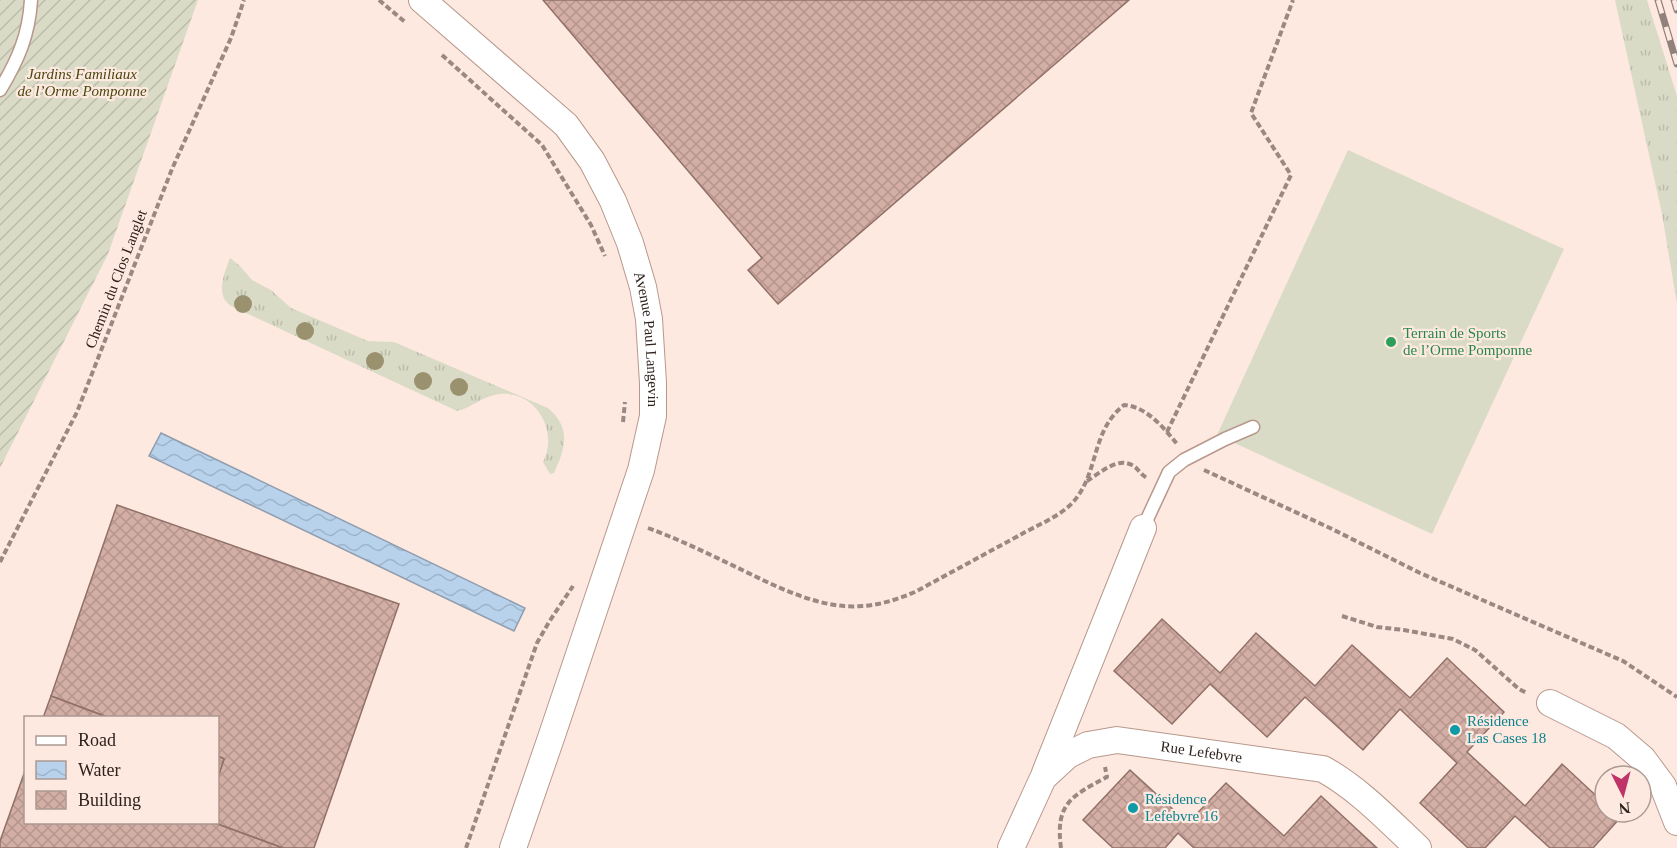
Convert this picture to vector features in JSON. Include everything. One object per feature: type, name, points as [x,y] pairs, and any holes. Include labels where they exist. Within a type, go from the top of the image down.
[{"type":"street","name":"Avenue Paul Langevin","points":[[422,0],[566,125],[592,161],[613,201],[630,243],[643,287],[649,319],[653,416],[641,470],[514,848]]},
{"type":"street","points":[[1043,778],[1143,528]]},
{"type":"street","points":[[1550,704],[1616,736],[1643,759],[1663,786],[1677,822]]},
{"type":"street","name":"Rue Lefebvre","points":[[1011,848],[1043,778],[1068,755],[1088,745],[1117,740],[1323,769],[1340,778],[1418,848]]},
{"type":"lane","points":[[0,90],[5,70],[22,49],[31,0]]},
{"type":"lane","points":[[1143,528],[1169,472],[1184,460],[1253,427]]},
{"type":"path","name":"Chemin du Clos Langlet","points":[[0,562],[77,412],[172,170],[231,38],[244,0]]},
{"type":"path","points":[[379,0],[407,23]]},
{"type":"path","points":[[1167,432],[1291,175],[1251,114],[1293,0]]},
{"type":"path","points":[[441,54],[542,145],[591,225],[607,260]]},
{"type":"path","points":[[623,424],[626,397]]},
{"type":"path","points":[[624,519],[674,537],[771,584],[815,601],[860,607],[894,600],[915,592],[1048,519],[1073,501],[1087,479],[1102,431],[1116,411],[1124,405],[1131,405],[1146,413],[1167,432],[1182,451],[1184,460],[1420,573],[1623,661],[1677,697]]},
{"type":"path","points":[[1084,483],[1107,468],[1119,462],[1126,462],[1161,489]]},
{"type":"path","points":[[466,848],[537,643],[573,587],[576,578]]},
{"type":"path","points":[[1342,616],[1377,627],[1453,639],[1475,651],[1519,689],[1550,704]]},
{"type":"path","points":[[1060,848],[1059,832],[1062,813],[1075,795],[1107,777],[1103,743]]},
{"type":"green space","name":"Jardins Familiaux de l’Orme Pomponne","points":[[0,0],[198,0],[108,254],[0,468]]},
{"type":"green space","points":[[1615,0],[1647,0],[1677,96],[1677,304],[1662,214]]},
{"type":"green space","name":"Terrain de Sports de l’Orme Pomponne","points":[[1348,150],[1564,249],[1432,534],[1217,435]]},
{"type":"green space","points":[[230,258],[252,280],[271,290],[291,308],[368,341],[394,342],[548,408],[561,423],[564,439],[561,456],[554,473],[550,474],[543,462],[548,438],[546,426],[534,406],[524,399],[513,395],[494,395],[457,411],[233,307],[227,303],[222,291],[223,278]]},
{"type":"water","points":[[161,433],[525,608],[514,631],[149,456]]},
{"type":"building","points":[[543,0],[1129,0],[778,304],[748,270],[762,258]]},
{"type":"building","points":[[117,505],[399,604],[314,848],[283,848],[217,824],[219,774],[224,759],[219,756],[219,716],[105,716],[51,696]]},
{"type":"building","name":"Résidence Las Cases 18","points":[[1162,619],[1220,673],[1256,633],[1315,686],[1352,645],[1410,698],[1447,658],[1504,712],[1467,752],[1525,806],[1562,764],[1593,793],[1593,824],[1615,824],[1593,848],[1550,848],[1515,816],[1485,848],[1468,848],[1420,803],[1457,763],[1400,709],[1363,750],[1305,697],[1267,737],[1210,684],[1172,724],[1114,671]]},
{"type":"building","points":[[51,696],[104,716],[44,716]]},
{"type":"building","points":[[219,756],[224,759],[219,774]]},
{"type":"building","name":"Résidence Lefebvre 16","points":[[1130,770],[1188,823],[1226,783],[1284,836],[1321,796],[1377,848],[1194,848],[1178,833],[1165,848],[1113,848],[1083,820]]},
{"type":"building","points":[[24,774],[24,824],[217,824],[283,848],[0,848],[0,841]]},
{"type":"railway","points":[[1658,0],[1677,64]]},
{"type":"railway","points":[[1674,0],[1677,10]]},
{"type":"place","name":"Terrain de Sports de l’Orme Pomponne","points":[[1391,342]]},
{"type":"place","name":"Résidence Las Cases 18","points":[[1455,730]]},
{"type":"place","name":"Résidence Lefebvre 16","points":[[1133,808]]}]
